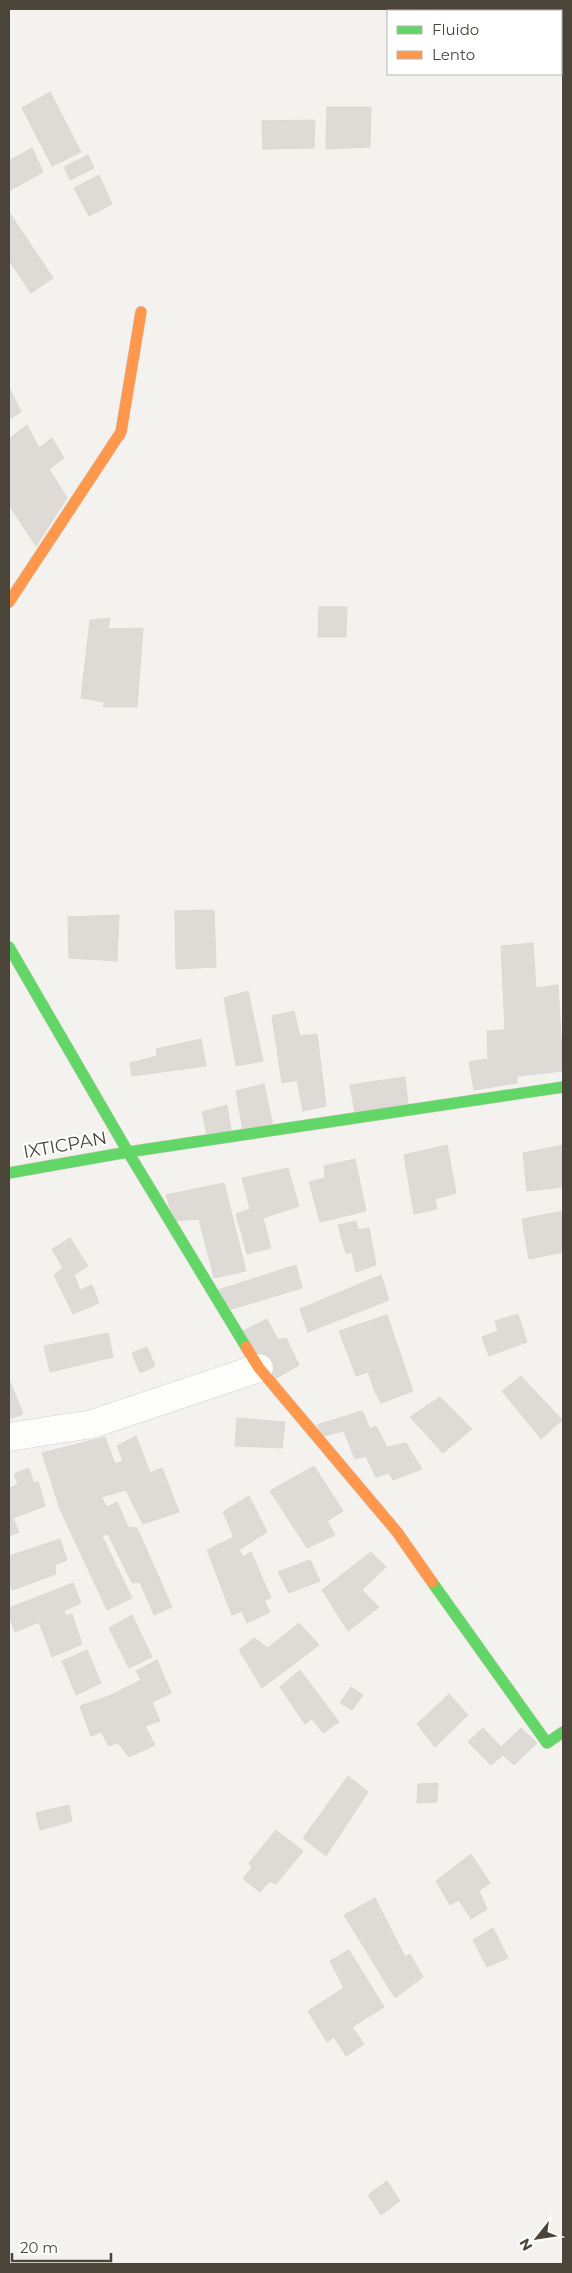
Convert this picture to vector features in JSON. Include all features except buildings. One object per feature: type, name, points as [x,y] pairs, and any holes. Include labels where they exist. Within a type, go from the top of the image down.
[{"type":"street","points":[[9,602],[121,432],[141,312]]},
{"type":"street","points":[[9,947],[128,1152],[259,1368],[396,1532],[547,1743],[563,1732]]},
{"type":"street","name":"IXTICPAN","points":[[9,1173],[128,1152],[563,1087]]},
{"type":"street","points":[[9,1437],[92,1424],[259,1368]]},
{"type":"traffic: fast","points":[[9,947],[128,1152],[246,1347]]},
{"type":"traffic: fast","points":[[9,1173],[128,1152],[563,1087]]},
{"type":"traffic: fast","points":[[432,1582],[547,1743],[563,1732]]},
{"type":"traffic: slow","points":[[9,602],[121,432],[141,312]]},
{"type":"traffic: slow","points":[[246,1347],[259,1368],[397,1532],[432,1582]]}]
